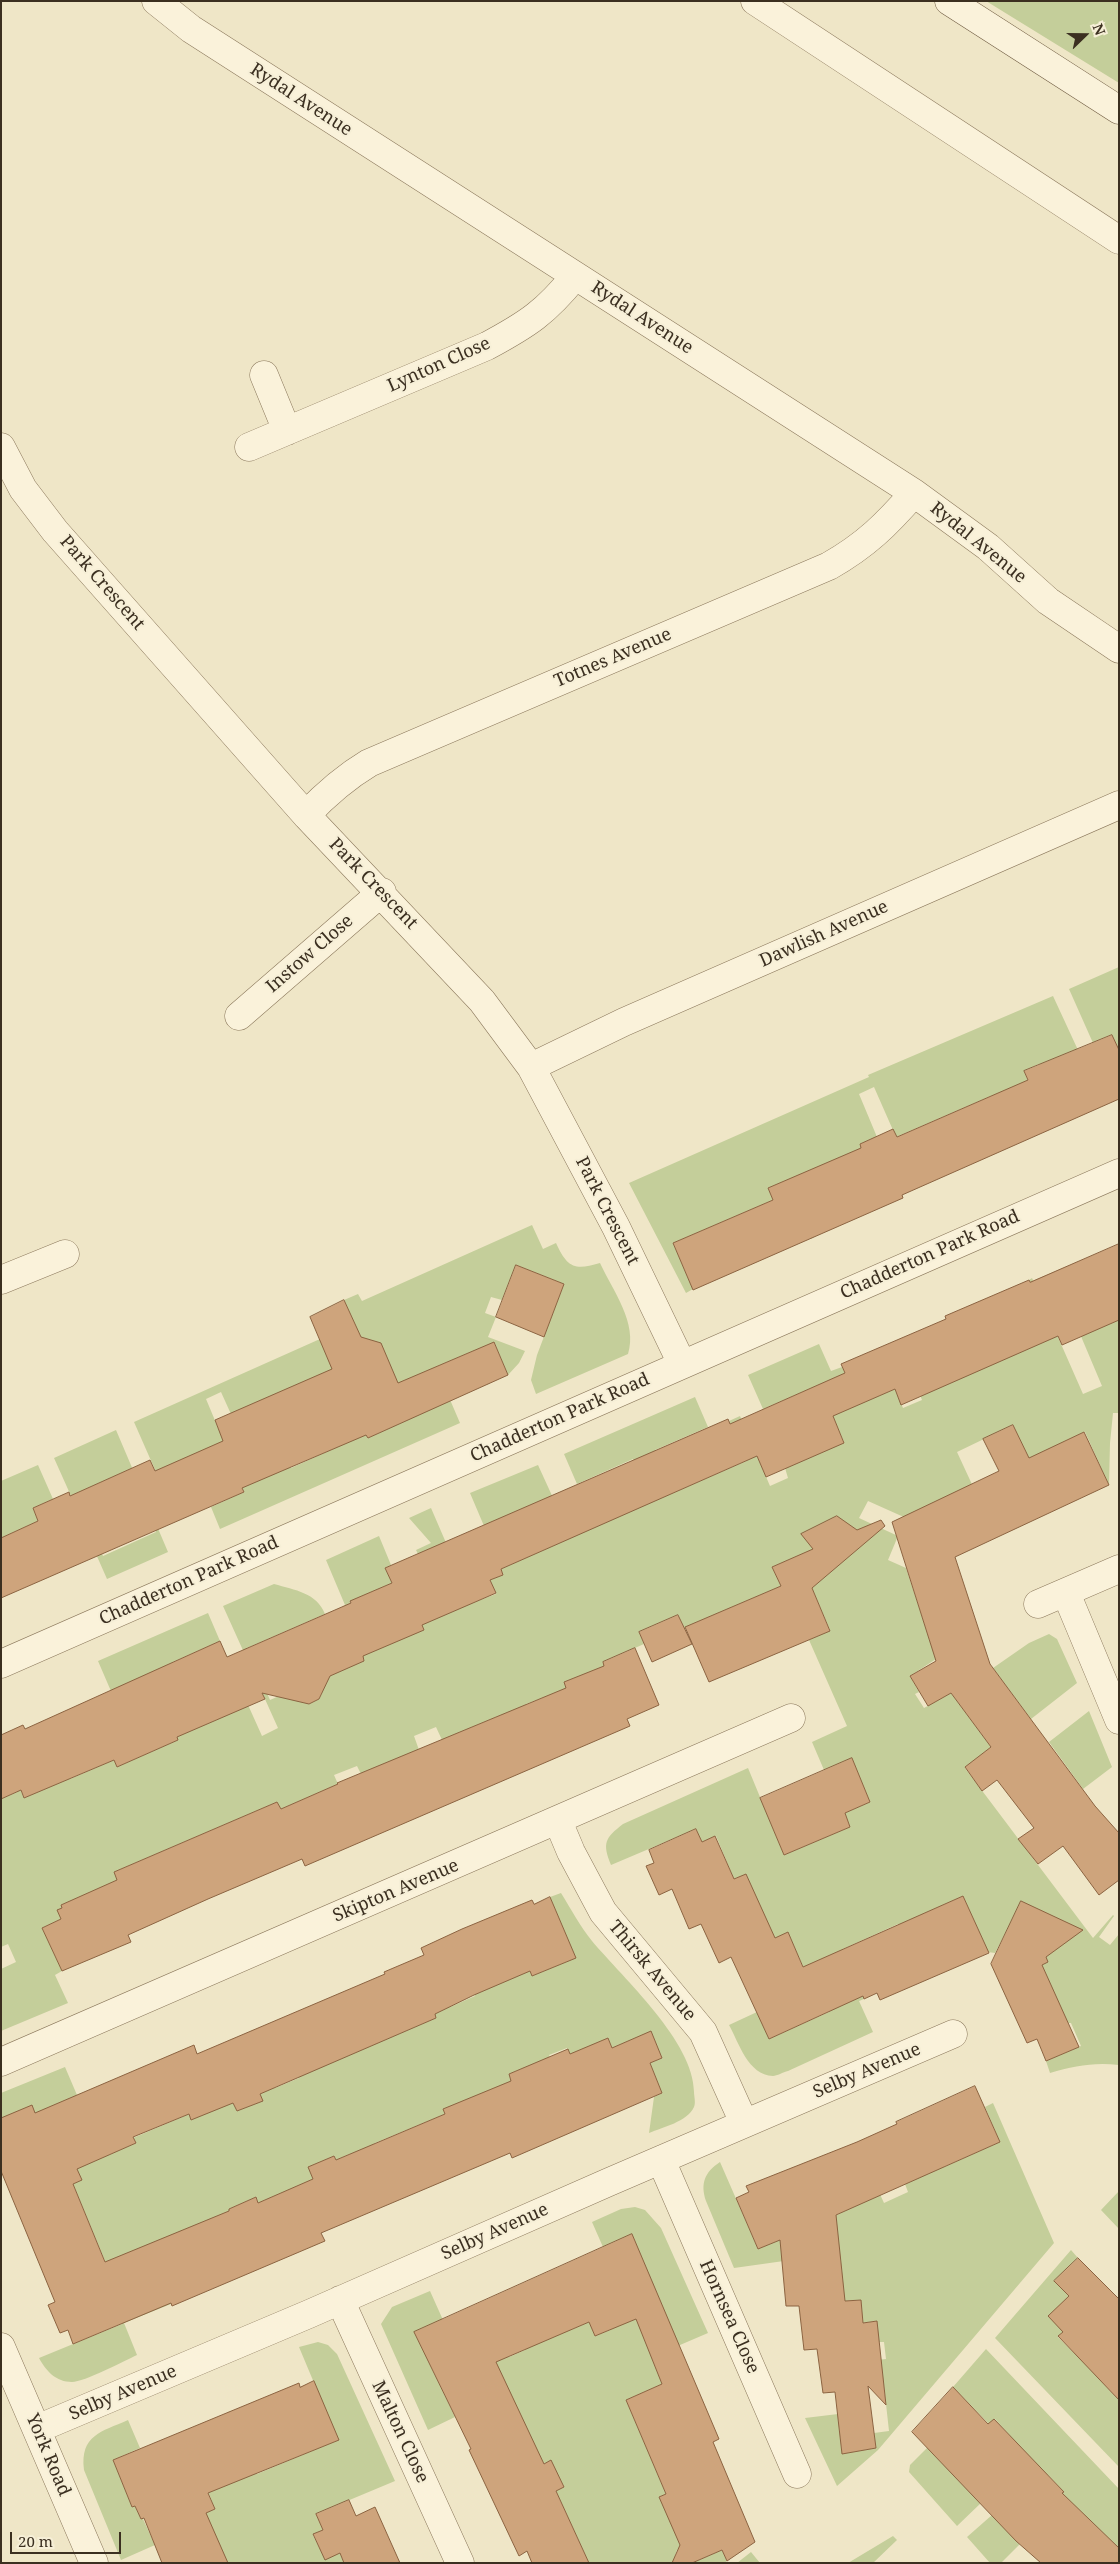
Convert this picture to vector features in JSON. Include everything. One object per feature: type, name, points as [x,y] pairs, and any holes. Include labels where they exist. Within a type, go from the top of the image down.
[{"type":"street","name":"Rydal Avenue","points":[[156,1],[191,29],[914,493],[988,547],[1048,601],[1119,649]]},
{"type":"street","points":[[755,1],[1119,240]]},
{"type":"street","points":[[948,1],[1119,110]]},
{"type":"street","name":"Lynton Close","points":[[249,447],[487,346],[520,328],[544,311],[575,276]]},
{"type":"street","points":[[264,375],[287,431]]},
{"type":"street","name":"Park Crescent","points":[[1,446],[23,489],[55,531],[306,815],[382,892],[482,1000],[531,1067],[616,1227],[682,1364]]},
{"type":"street","name":"Totnes Avenue","points":[[306,815],[346,777],[369,763],[829,566],[857,550],[882,529],[914,493]]},
{"type":"street","name":"Dawlish Avenue","points":[[531,1067],[624,1022],[1119,805]]},
{"type":"street","name":"Instow Close","points":[[239,1016],[382,892]]},
{"type":"street","name":"Chadderton Park Road","points":[[1,1664],[1119,1173]]},
{"type":"street","points":[[1,1280],[66,1254]]},
{"type":"street","points":[[1038,1604],[1119,1569]]},
{"type":"street","points":[[1066,1593],[1119,1720]]},
{"type":"street","name":"Skipton Avenue","points":[[1,2062],[791,1718]]},
{"type":"street","name":"Thirsk Avenue","points":[[558,1821],[571,1852],[603,1912],[703,2032],[744,2123]]},
{"type":"street","name":"Selby Avenue","points":[[37,2429],[340,2300],[744,2123],[953,2034]]},
{"type":"street","name":"Hornsea Close","points":[[661,2160],[797,2474]]},
{"type":"street","name":"Malton Close","points":[[340,2300],[460,2563]]},
{"type":"street","name":"York Road","points":[[1,2347],[94,2563]]},
{"type":"green space","points":[[986,1],[1119,1],[1119,83]]},
{"type":"green space","points":[[1119,967],[1118,1048],[1111,1035],[1093,1043],[1069,989]]},
{"type":"green space","points":[[1053,996],[1084,1063],[1046,1081],[1039,1064],[1024,1071],[1031,1088],[991,1096],[896,1137],[874,1087],[859,1094],[877,1137],[860,1144],[861,1148],[819,1234],[811,1239],[786,1181],[768,1188],[773,1200],[673,1243],[693,1289],[686,1293],[629,1183],[869,1077],[868,1075]]},
{"type":"green space","points":[[532,1225],[543,1249],[556,1243],[568,1262],[578,1267],[600,1263],[623,1307],[627,1319],[630,1331],[628,1354],[536,1394],[531,1380],[537,1355],[564,1284],[516,1265],[502,1300],[491,1297],[485,1313],[496,1317],[488,1337],[525,1351],[519,1363],[508,1375],[495,1344],[476,1352],[490,1383],[487,1385],[473,1351],[436,1367],[460,1423],[220,1529],[211,1507],[244,1492],[223,1443],[156,1472],[134,1422],[320,1339],[333,1359],[368,1438],[405,1421],[363,1343],[344,1300],[358,1294],[362,1301]],"holes":[[[221,1392],[235,1423],[219,1430],[206,1399]],[[335,1448],[291,1468],[286,1457]]]},
{"type":"green space","points":[[1032,1278],[1083,1394],[1102,1386],[1080,1334],[1119,1320],[1119,1413],[1113,1413],[1109,1485],[1085,1432],[1067,1440],[1028,1468],[1012,1459],[1026,1452],[1013,1425],[957,1452],[976,1493],[906,1518],[868,1501],[859,1518],[898,1536],[888,1560],[906,1568],[936,1659],[910,1676],[919,1692],[915,1694],[924,1708],[951,1693],[991,1747],[965,1768],[1093,1938],[1114,1916],[1099,1937],[1110,1945],[1119,1934],[1119,2065],[1084,2065],[1050,2073],[1046,2061],[1081,2046],[1071,2023],[1068,2023],[1008,1929],[995,1953],[988,1952],[963,1896],[923,1914],[927,1925],[903,1936],[898,1924],[843,1949],[864,1999],[859,2001],[873,2032],[788,2071],[775,2076],[764,2074],[757,2070],[745,2057],[729,2025],[757,2012],[769,2039],[829,2012],[816,1985],[812,1986],[788,1933],[775,1938],[738,1877],[734,1879],[716,1836],[702,1842],[696,1829],[611,1865],[606,1846],[607,1842],[612,1833],[623,1824],[748,1768],[784,1855],[850,1827],[845,1813],[870,1802],[852,1759],[824,1770],[812,1742],[847,1726],[809,1640],[830,1630],[798,1556],[772,1567],[781,1586],[684,1628],[678,1615],[639,1632],[644,1644],[603,1662],[606,1670],[564,1682],[571,1699],[547,1709],[542,1698],[526,1704],[530,1716],[501,1715],[442,1740],[436,1727],[414,1736],[419,1750],[361,1774],[357,1766],[334,1775],[338,1784],[281,1809],[277,1802],[114,1872],[119,1882],[61,1905],[62,1908],[58,1910],[61,1919],[42,1928],[62,1971],[55,1975],[68,2003],[1,2031],[1,1969],[16,1962],[8,1944],[1,1947],[1,1799],[17,1792],[1,1756],[1,1746],[24,1798],[67,1779],[62,1763],[70,1779],[114,1760],[117,1767],[178,1740],[123,1719],[98,1661],[208,1613],[220,1641],[173,1662],[201,1726],[218,1719],[213,1710],[244,1696],[262,1736],[278,1728],[223,1606],[274,1584],[304,1593],[317,1601],[325,1614],[247,1648],[270,1700],[295,1689],[309,1704],[319,1699],[322,1693],[317,1681],[364,1660],[342,1607],[345,1605],[326,1560],[379,1536],[391,1565],[385,1568],[392,1583],[350,1602],[367,1641],[424,1630],[419,1619],[418,1554],[416,1550],[431,1543],[409,1518],[431,1508],[472,1603],[496,1594],[490,1580],[503,1575],[501,1569],[559,1543],[487,1533],[470,1493],[538,1465],[570,1535],[644,1482],[633,1459],[577,1484],[564,1454],[695,1397],[708,1427],[655,1450],[673,1493],[746,1461],[729,1421],[740,1416],[770,1486],[788,1478],[785,1468],[844,1442],[819,1385],[763,1409],[748,1375],[819,1344],[831,1371],[842,1367],[859,1404],[895,1389],[903,1408],[922,1400],[914,1380],[1054,1337],[1029,1280]]},
{"type":"green space","points":[[116,1430],[168,1552],[107,1579],[81,1520],[86,1518],[103,1556],[156,1532],[128,1470],[71,1496],[54,1458]]},
{"type":"green space","points":[[38,1465],[53,1499],[33,1508],[38,1521],[1,1538],[1,1481]]},
{"type":"green space","points":[[1049,1634],[1057,1639],[1077,1683],[1031,1719],[993,1668],[1029,1643]]},
{"type":"green space","points":[[1089,1711],[1112,1767],[1083,1789],[1049,1742]]},
{"type":"green space","points":[[561,1893],[592,1941],[655,2012],[683,2053],[691,2073],[695,2102],[691,2112],[686,2117],[649,2133],[654,2097],[662,2093],[650,2063],[662,2058],[651,2032],[612,2048],[608,2038],[571,2057],[567,2048],[549,2055],[556,2072],[526,2067],[509,2074],[515,2091],[443,2109],[445,2114],[375,2143],[355,2166],[350,2154],[336,2160],[334,2156],[309,2167],[313,2180],[258,2203],[256,2197],[229,2209],[231,2214],[147,2246],[171,2304],[124,2323],[137,2355],[78,2381],[66,2382],[56,2378],[48,2371],[39,2358],[122,2324],[112,2278],[73,2184],[81,2180],[70,2152],[1,2132],[1,2093],[65,2067],[77,2095],[82,2093],[108,2155],[136,2143],[133,2138],[189,2114],[191,2120],[230,2097],[237,2111],[262,2101],[259,2091],[273,2085],[275,2088],[436,2018],[433,2009],[448,2003],[450,2007],[475,1996],[473,1992],[529,1968],[532,1976],[575,1958],[550,1897]]},
{"type":"green space","points":[[993,2103],[1054,2243],[878,2450],[837,2486],[805,2418],[838,2414],[842,2453],[876,2448],[874,2433],[889,2431],[884,2386],[871,2388],[868,2361],[886,2359],[884,2342],[878,2342],[876,2321],[863,2323],[860,2300],[833,2302],[831,2276],[842,2275],[840,2257],[792,2262],[791,2260],[734,2268],[704,2195],[705,2178],[720,2162],[758,2249],[839,2214],[878,2190],[884,2203],[908,2192],[905,2184],[920,2177],[938,2156],[944,2167],[1000,2142],[985,2107]]},
{"type":"green space","points":[[1119,2191],[1119,2229],[1101,2210]]},
{"type":"green space","points":[[635,2207],[645,2210],[661,2228],[708,2333],[652,2357],[662,2384],[626,2400],[666,2494],[659,2497],[698,2540],[677,2550],[675,2556],[678,2563],[589,2563],[556,2491],[564,2487],[551,2461],[544,2464],[479,2356],[509,2357],[525,2350],[521,2340],[573,2329],[589,2322],[595,2336],[610,2330],[631,2235],[603,2247],[592,2222],[621,2209]]},
{"type":"green space","points":[[1071,2250],[1078,2258],[1054,2281],[1069,2296],[1063,2332],[1058,2337],[1074,2353],[1079,2348],[1106,2376],[1101,2381],[1119,2400],[1119,2467],[995,2338]]},
{"type":"green space","points":[[430,2291],[443,2320],[415,2333],[455,2417],[428,2430],[381,2324],[392,2307]]},
{"type":"green space","points":[[318,2342],[328,2345],[337,2354],[395,2481],[316,2514],[323,2530],[313,2535],[325,2559],[340,2553],[344,2563],[228,2563],[200,2515],[215,2509],[184,2431],[187,2429],[206,2473],[253,2474],[228,2412],[231,2411],[257,2474],[338,2440],[299,2347]]},
{"type":"green space","points":[[986,2349],[1119,2489],[1119,2560],[1040,2562],[1031,2554],[1059,2497],[1064,2492],[1048,2475],[1043,2480],[982,2502],[957,2526],[909,2472],[910,2465],[948,2427],[952,2430],[931,2452],[942,2463],[1005,2441],[1010,2436],[995,2419],[989,2424],[953,2387]]},
{"type":"green space","points":[[128,2420],[140,2448],[113,2460],[132,2507],[135,2506],[141,2519],[143,2519],[155,2545],[121,2560],[84,2470],[84,2458],[85,2449],[94,2436]]},
{"type":"green space","points":[[992,2515],[1020,2544],[1001,2563],[990,2563],[967,2537]]},
{"type":"green space","points":[[893,2536],[897,2540],[873,2563],[848,2563]]},
{"type":"green space","points":[[722,2550],[727,2561],[725,2563],[692,2563]]},
{"type":"green space","points":[[751,2552],[760,2563],[737,2563]]},
{"type":"building","points":[[1112,1035],[1119,1050],[1119,1099],[902,1195],[903,1198],[693,1290],[673,1243],[773,1200],[768,1188],[861,1148],[860,1144],[893,1129],[897,1137],[1028,1080],[1024,1071]]},
{"type":"building","points":[[1119,1244],[1119,1320],[1062,1345],[1058,1336],[901,1405],[895,1389],[833,1416],[844,1443],[766,1477],[757,1456],[501,1569],[503,1575],[490,1580],[496,1593],[422,1625],[424,1630],[363,1656],[364,1661],[330,1676],[319,1699],[309,1704],[262,1693],[265,1699],[177,1737],[178,1740],[117,1767],[114,1760],[24,1798],[21,1790],[1,1799],[1,1735],[23,1725],[25,1729],[220,1641],[227,1657],[351,1603],[350,1601],[392,1583],[385,1568],[728,1419],[730,1424],[845,1373],[841,1364],[946,1319],[945,1316]]},
{"type":"building","points":[[516,1265],[564,1284],[544,1337],[496,1317]]},
{"type":"building","points":[[344,1300],[361,1337],[381,1343],[398,1383],[494,1342],[508,1375],[368,1438],[366,1435],[242,1488],[244,1492],[1,1598],[1,1538],[38,1521],[33,1508],[69,1492],[70,1496],[150,1460],[155,1471],[223,1441],[215,1420],[332,1369],[310,1317]]},
{"type":"building","points":[[1013,1425],[1029,1458],[1084,1432],[1109,1485],[955,1557],[990,1664],[1095,1806],[1119,1833],[1119,1880],[1099,1895],[1063,1846],[1038,1864],[1018,1839],[1034,1828],[997,1780],[982,1791],[965,1767],[991,1747],[951,1693],[928,1706],[910,1676],[936,1661],[892,1522],[999,1471],[983,1439]]},
{"type":"building","points":[[837,1516],[857,1530],[881,1520],[885,1526],[812,1588],[830,1631],[709,1682],[685,1627],[781,1586],[772,1567],[813,1549],[801,1534]]},
{"type":"building","points":[[678,1615],[692,1644],[652,1662],[639,1632]]},
{"type":"building","points":[[635,1648],[659,1705],[627,1719],[630,1726],[305,1866],[302,1859],[208,1899],[128,1935],[131,1942],[62,1971],[42,1928],[61,1919],[57,1910],[62,1908],[61,1905],[117,1880],[114,1872],[277,1802],[281,1809],[337,1783],[566,1688],[564,1682],[604,1666],[603,1662]]},
{"type":"building","points":[[852,1758],[870,1802],[845,1813],[850,1827],[784,1855],[760,1798]]},
{"type":"building","points":[[696,1829],[702,1842],[715,1836],[734,1879],[746,1874],[775,1938],[788,1932],[803,1967],[963,1896],[989,1953],[880,2000],[877,1993],[864,1999],[863,1996],[769,2039],[731,1957],[719,1963],[701,1924],[689,1929],[672,1889],[659,1895],[646,1866],[654,1863],[649,1850]]},
{"type":"building","points":[[550,1897],[576,1958],[532,1976],[530,1971],[474,1995],[435,2014],[436,2018],[260,2094],[263,2101],[237,2111],[233,2103],[191,2120],[189,2114],[133,2137],[136,2143],[77,2169],[82,2180],[73,2184],[105,2262],[229,2211],[229,2209],[256,2197],[258,2203],[313,2179],[308,2167],[334,2156],[336,2160],[445,2114],[443,2109],[511,2081],[509,2074],[568,2049],[570,2054],[608,2038],[612,2048],[651,2031],[662,2058],[650,2063],[662,2093],[512,2158],[510,2153],[321,2233],[325,2241],[172,2306],[171,2303],[73,2344],[68,2330],[60,2333],[48,2305],[55,2302],[1,2171],[1,2118],[32,2105],[35,2113],[194,2045],[197,2054],[385,1974],[384,1972],[424,1955],[421,1948],[462,1929],[532,1900],[534,1904]]},
{"type":"building","points":[[1021,1901],[1083,1930],[1046,1957],[1048,1962],[1042,1965],[1079,2047],[1046,2061],[1037,2039],[1027,2043],[991,1964]]},
{"type":"building","points":[[975,2086],[1000,2142],[836,2215],[845,2301],[861,2300],[863,2323],[877,2321],[886,2405],[868,2386],[876,2448],[842,2454],[835,2392],[823,2393],[817,2349],[804,2350],[799,2306],[786,2306],[780,2240],[758,2249],[736,2198],[749,2192],[746,2186],[857,2142]]},
{"type":"building","points":[[632,2234],[719,2439],[713,2442],[755,2542],[727,2561],[722,2550],[692,2563],[672,2563],[680,2545],[659,2497],[666,2494],[626,2400],[662,2384],[636,2319],[595,2336],[589,2322],[496,2362],[544,2464],[551,2460],[564,2487],[556,2491],[589,2563],[532,2563],[527,2551],[519,2556],[469,2450],[471,2449],[414,2332]]},
{"type":"building","points":[[1078,2258],[1119,2299],[1119,2400],[1058,2336],[1063,2332],[1048,2316],[1069,2296],[1054,2281]]},
{"type":"building","points":[[314,2381],[339,2440],[208,2493],[215,2509],[206,2513],[228,2563],[162,2563],[144,2518],[141,2519],[135,2506],[132,2507],[113,2460],[299,2383],[300,2387]]},
{"type":"building","points":[[953,2387],[988,2424],[994,2419],[1064,2492],[1062,2493],[1119,2548],[1119,2563],[1041,2563],[1016,2541],[912,2432]]},
{"type":"building","points":[[349,2500],[356,2516],[375,2507],[400,2563],[344,2563],[340,2553],[325,2560],[313,2534],[323,2530],[316,2514]]}]
